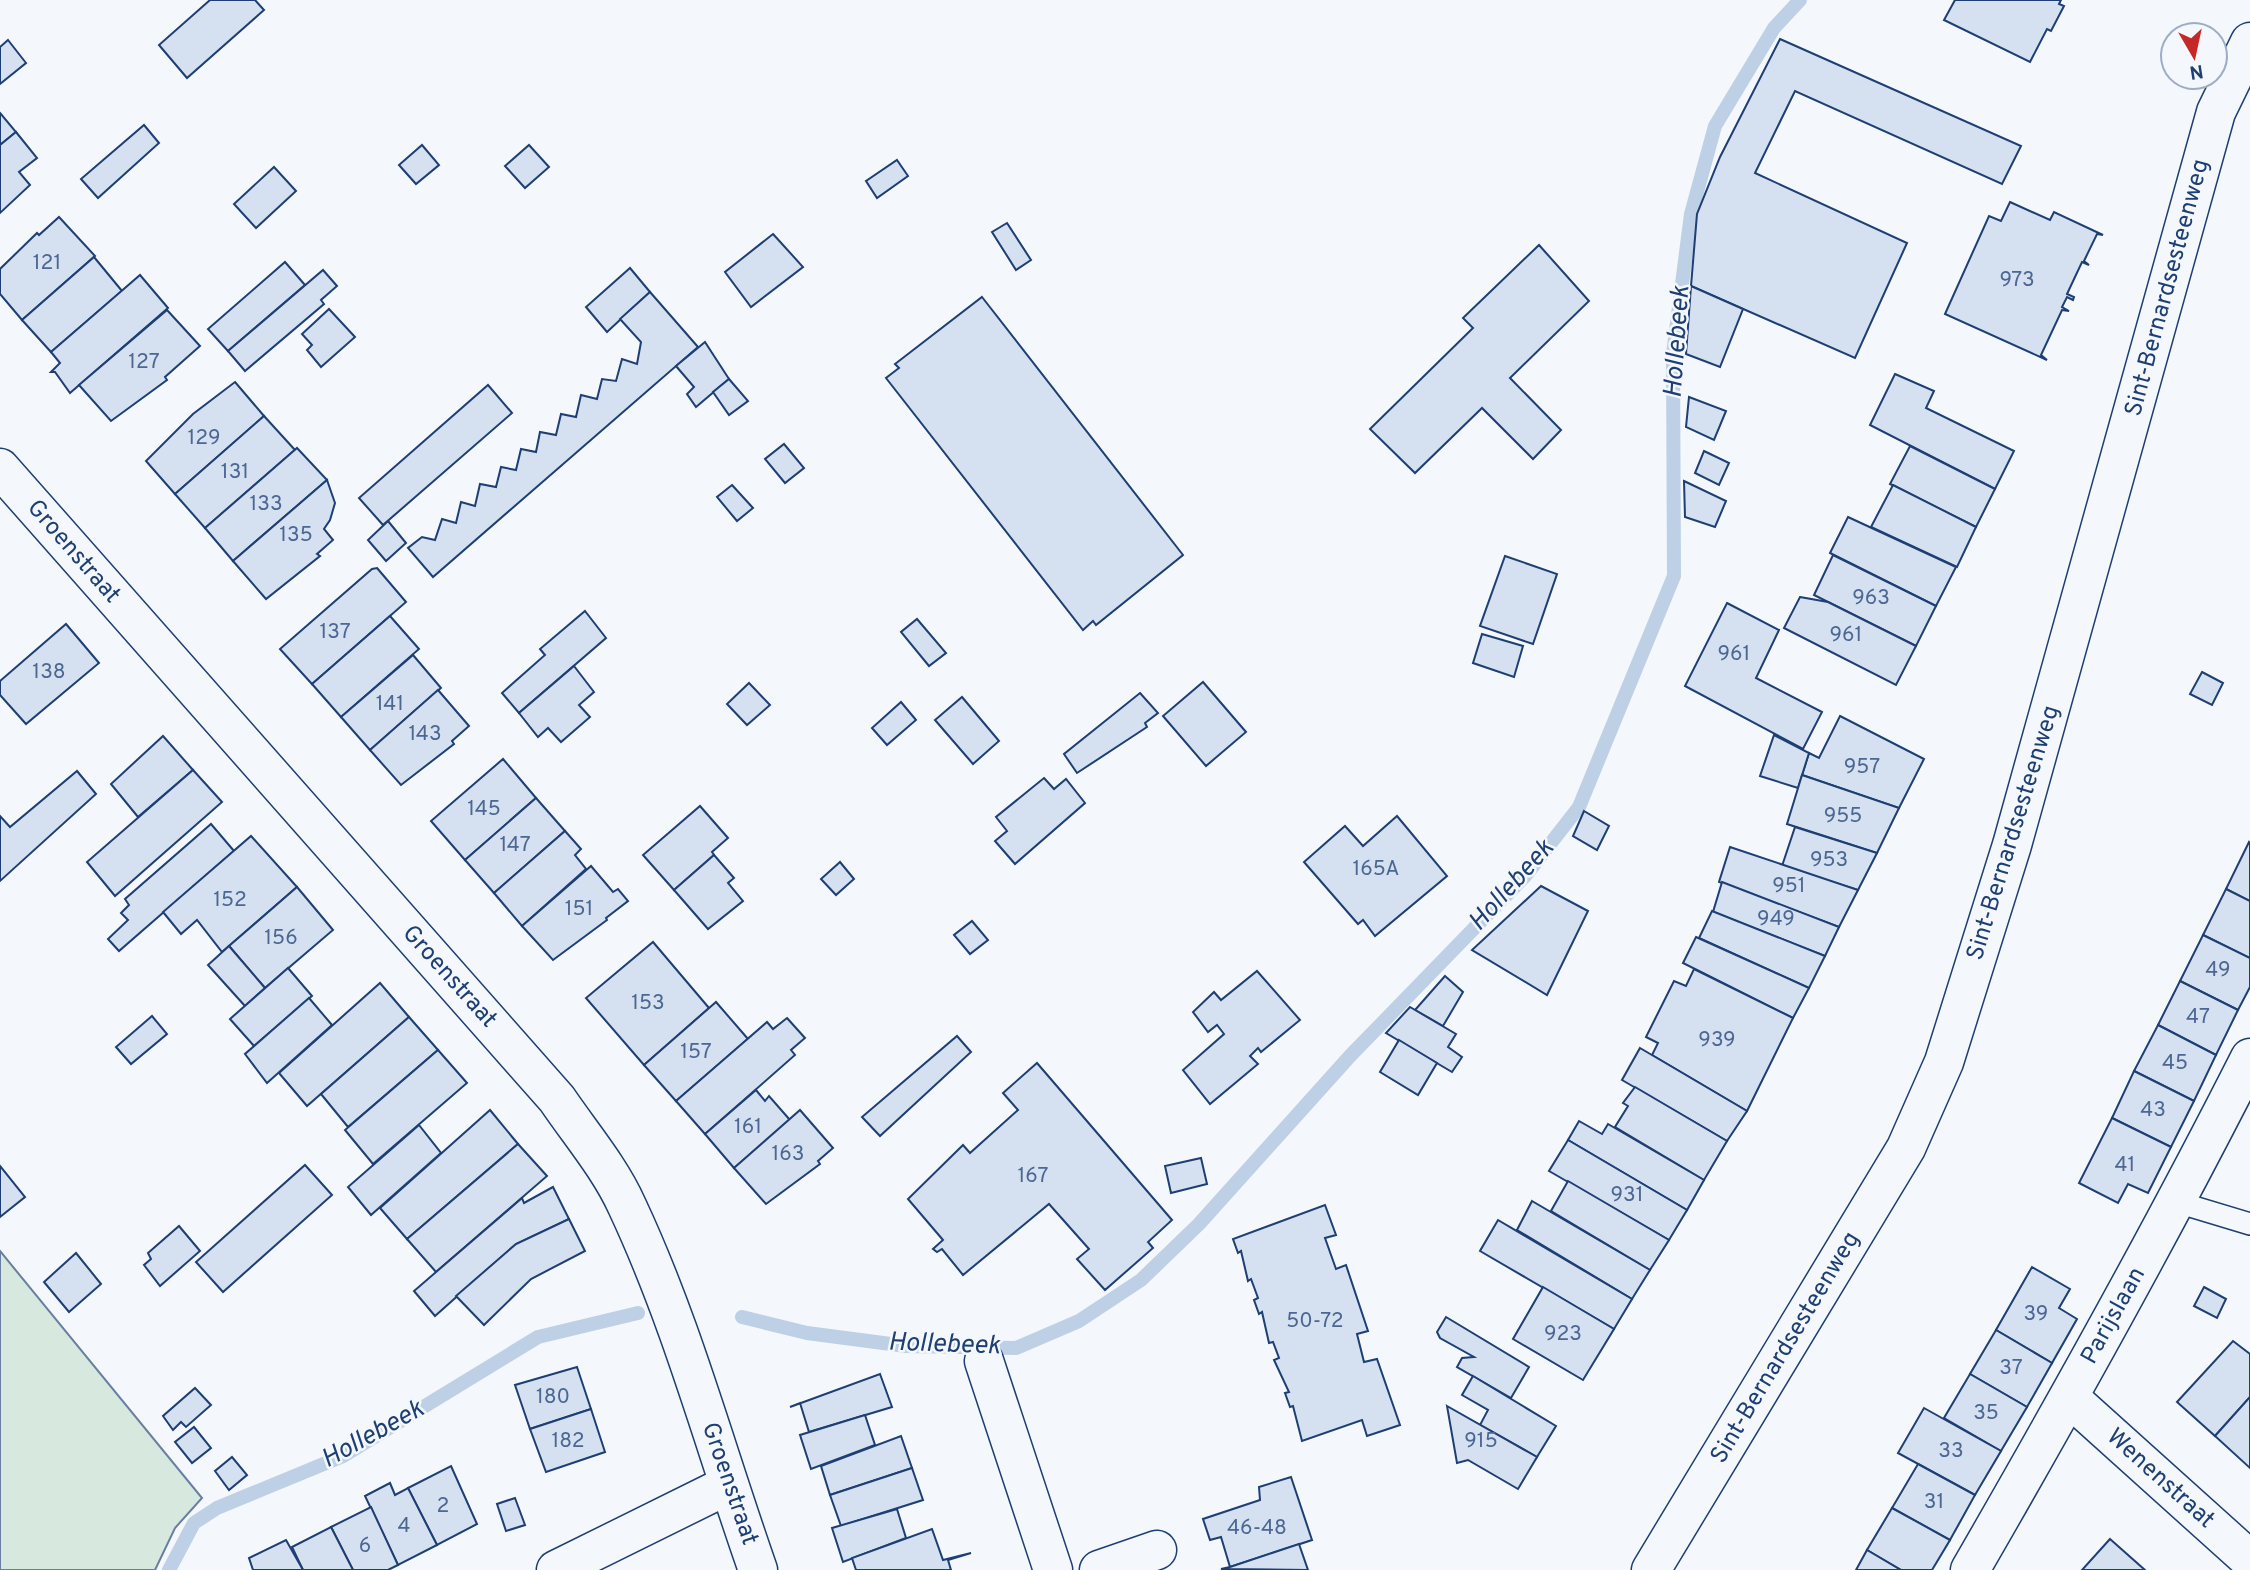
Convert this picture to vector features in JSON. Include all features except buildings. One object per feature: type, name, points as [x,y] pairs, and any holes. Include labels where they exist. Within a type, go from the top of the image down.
[{"type":"street","name":"Sint-Bernardsesteenweg","points":[[1651,1570],[1906,1148],[1944,1062],[2012,845],[2216,113],[2250,42]]},
{"type":"street","name":"Groenstraat","points":[[0,468],[557,1099],[626,1203],[684,1343],[728,1485],[758,1570]]},
{"type":"street","name":"Parijslaan","points":[[1969,1570],[2070,1398],[2177,1202],[2250,1058]]},
{"type":"street","points":[[984,1361],[1053,1570]]},
{"type":"street","name":"Wenenstraat","points":[[2070,1398],[2250,1560]]},
{"type":"street","points":[[556,1570],[728,1485]]},
{"type":"street","points":[[1099,1570],[1157,1550]]},
{"type":"lane","points":[[2177,1202],[2250,1224]]},
{"type":"shaded area","points":[[0,1251],[202,1498],[175,1528],[155,1570],[0,1570]]},
{"type":"waterway","name":"Hollebeek","points":[[742,1317],[807,1333],[906,1346],[1016,1348],[1079,1321],[1141,1280],[1199,1224],[1350,1056],[1526,875],[1579,807],[1674,576],[1673,354],[1691,214],[1715,126],[1774,28],[1800,0]]},
{"type":"waterway","name":"Hollebeek","points":[[169,1570],[194,1523],[217,1508],[343,1456],[538,1337],[638,1313]]}]
